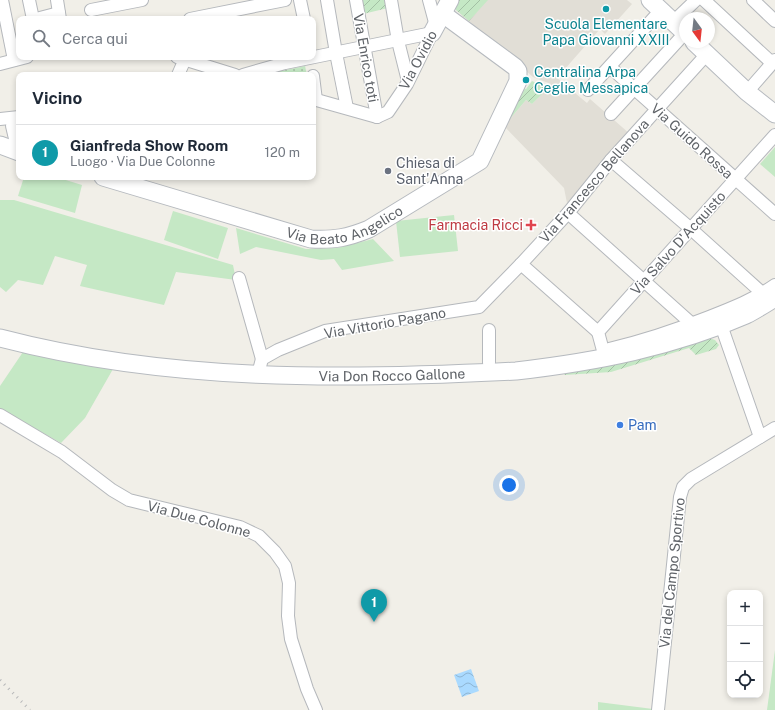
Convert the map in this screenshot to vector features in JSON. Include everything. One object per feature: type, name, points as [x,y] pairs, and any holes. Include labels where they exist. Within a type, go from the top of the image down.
[{"type":"main road","name":"Via Beato Angelico","points":[[113,180],[311,238],[331,240],[353,236],[369,229],[480,161],[518,81],[518,71],[441,18]]},
{"type":"main road","points":[[700,48],[747,92],[775,114]]},
{"type":"main road","points":[[0,145],[16,151]]},
{"type":"main road","name":"Via Don Rocco Gallone","points":[[0,338],[38,348],[123,363],[210,371],[260,366],[318,377],[479,373],[536,369],[604,354],[650,349],[687,338],[747,314],[771,294]]},
{"type":"street","points":[[0,64],[14,60],[9,25],[2,0]]},
{"type":"street","points":[[29,0],[32,16]]},
{"type":"street","points":[[57,0],[60,16]]},
{"type":"street","points":[[91,10],[142,0]]},
{"type":"street","points":[[205,16],[285,0]]},
{"type":"street","points":[[300,0],[303,16]]},
{"type":"street","points":[[327,0],[347,108]]},
{"type":"street","name":"Via Enrico toti","points":[[356,0],[364,47],[379,116]]},
{"type":"street","points":[[391,0],[398,41],[408,81]]},
{"type":"street","points":[[316,56],[336,50],[398,41],[441,18],[429,0]]},
{"type":"street","points":[[588,90],[610,67],[696,0]]},
{"type":"street","points":[[704,0],[773,61],[747,92]]},
{"type":"street","points":[[753,0],[775,21]]},
{"type":"street","name":"Via Ovidio","points":[[379,116],[388,112],[408,81],[441,18]]},
{"type":"street","points":[[611,114],[634,89],[671,20]]},
{"type":"street","name":"Via Francesco Bellanova","points":[[479,307],[568,213],[612,160],[707,54]]},
{"type":"street","points":[[179,72],[181,60]]},
{"type":"street","points":[[187,60],[225,72]]},
{"type":"street","points":[[254,72],[301,60]]},
{"type":"street","points":[[311,60],[313,72]]},
{"type":"street","name":"Via Guido Rossa","points":[[610,67],[775,214]]},
{"type":"street","points":[[316,100],[379,116]]},
{"type":"street","points":[[0,119],[16,117]]},
{"type":"street","points":[[16,120],[12,126],[16,143]]},
{"type":"street","name":"Via Salvo D'Acquisto","points":[[598,332],[775,135]]},
{"type":"street","points":[[612,160],[691,229],[771,294]]},
{"type":"street","points":[[568,213],[692,324]]},
{"type":"street","points":[[521,264],[598,332],[604,354],[692,324],[771,294]]},
{"type":"street","points":[[239,278],[260,366]]},
{"type":"street","name":"Via Vittorio Pagano","points":[[260,366],[278,350],[325,332],[479,307]]},
{"type":"street","points":[[721,324],[760,437]]},
{"type":"street","points":[[489,330],[489,363]]},
{"type":"street","name":"Via Due Colonne","points":[[0,415],[62,452],[112,490],[128,500],[240,527],[259,536],[275,552],[285,566],[289,583],[288,616],[291,639],[307,689],[316,710]]},
{"type":"street","name":"Via del Campo Sportivo","points":[[658,710],[680,497],[683,487],[691,479],[775,428]]},
{"type":"shaded area","points":[[457,0],[627,0],[632,4],[605,34],[600,29],[557,78],[587,103],[590,99],[630,134],[567,203],[564,188],[504,126],[526,100],[532,104],[551,84],[533,77],[456,10]]},
{"type":"green space","points":[[360,0],[387,0],[388,8],[363,14]]},
{"type":"green space","points":[[457,0],[488,0],[469,21],[456,10],[454,6]]},
{"type":"green space","points":[[305,66],[306,72],[276,72]]},
{"type":"green space","points":[[532,81],[548,88],[532,104],[526,100],[504,126],[520,87],[526,89]]},
{"type":"green space","points":[[775,147],[775,177],[760,164]]},
{"type":"green space","points":[[23,180],[66,180],[82,185],[75,213],[18,196]]},
{"type":"green space","points":[[0,200],[14,200],[233,265],[236,280],[176,272],[164,305],[80,286],[87,265],[55,256],[43,285],[18,280],[6,292],[0,287]]},
{"type":"green space","points":[[173,211],[228,228],[218,259],[164,240]]},
{"type":"green space","points":[[454,215],[458,251],[400,257],[396,221]]},
{"type":"green space","points":[[236,228],[306,249],[337,248],[373,239],[394,261],[342,270],[334,259],[321,260],[256,247],[240,254]]},
{"type":"green space","points":[[709,338],[715,340],[719,345],[716,349],[696,355],[689,348],[611,372],[565,375],[563,373]]},
{"type":"green space","points":[[23,352],[56,360],[113,369],[85,418],[61,443],[0,409],[0,386]]},
{"type":"green space","points":[[775,650],[775,710],[767,710]]},
{"type":"green space","points":[[598,702],[653,709],[598,710]]},
{"type":"water","points":[[471,669],[479,691],[462,697],[454,675]]},
{"type":"railway","points":[[0,680],[30,710]]},
{"type":"place","name":"Scuola Elementare Papa Giovanni XXIII","points":[[606,9]]},
{"type":"place","name":"Centralina Arpa Ceglie Messapica","points":[[526,80]]},
{"type":"place","name":"Chiesa di Sant'Anna","points":[[388,171]]},
{"type":"place","name":"Farmacia Ricci","points":[[531,225]]},
{"type":"place","name":"Pam","points":[[620,425]]},
{"type":"place","name":"Gianfreda Show Room","points":[[374,622]]}]
